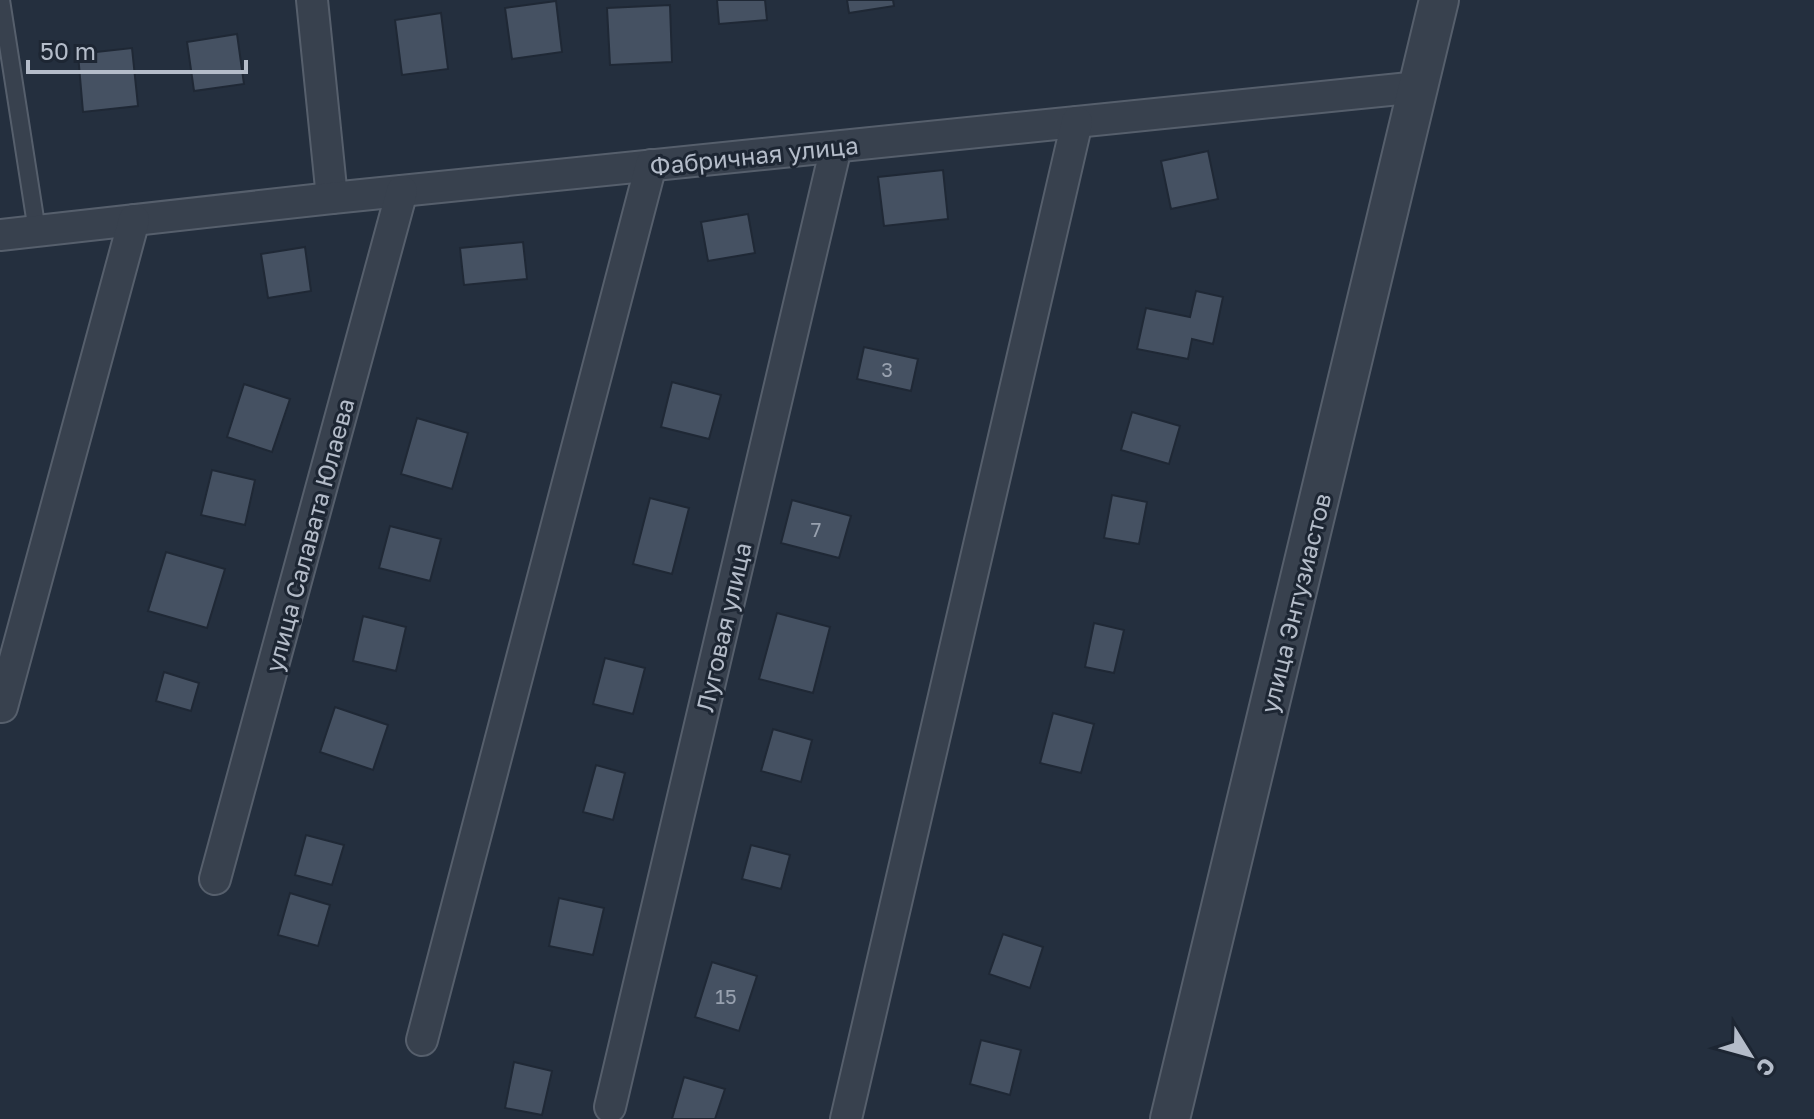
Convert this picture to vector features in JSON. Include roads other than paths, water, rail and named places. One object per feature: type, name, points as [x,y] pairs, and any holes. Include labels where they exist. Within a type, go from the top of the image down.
[{"type":"street","points":[[312,0],[332,198]]},
{"type":"street","points":[[1419,87],[1439,0]]},
{"type":"street","name":"Фабричная улица","points":[[0,235],[1419,87]]},
{"type":"street","name":"улица Энтузиастов","points":[[1170,1119],[1419,87]]},
{"type":"street","points":[[846,1119],[1077,122]]},
{"type":"street","name":"Луговая улица","points":[[610,1107],[836,147]]},
{"type":"street","points":[[422,1040],[651,165]]},
{"type":"street","name":"улица Салавата Юлаева","points":[[215,879],[402,191]]},
{"type":"street","points":[[2,707],[134,220]]},
{"type":"lane","points":[[1,0],[37,231]]}]
